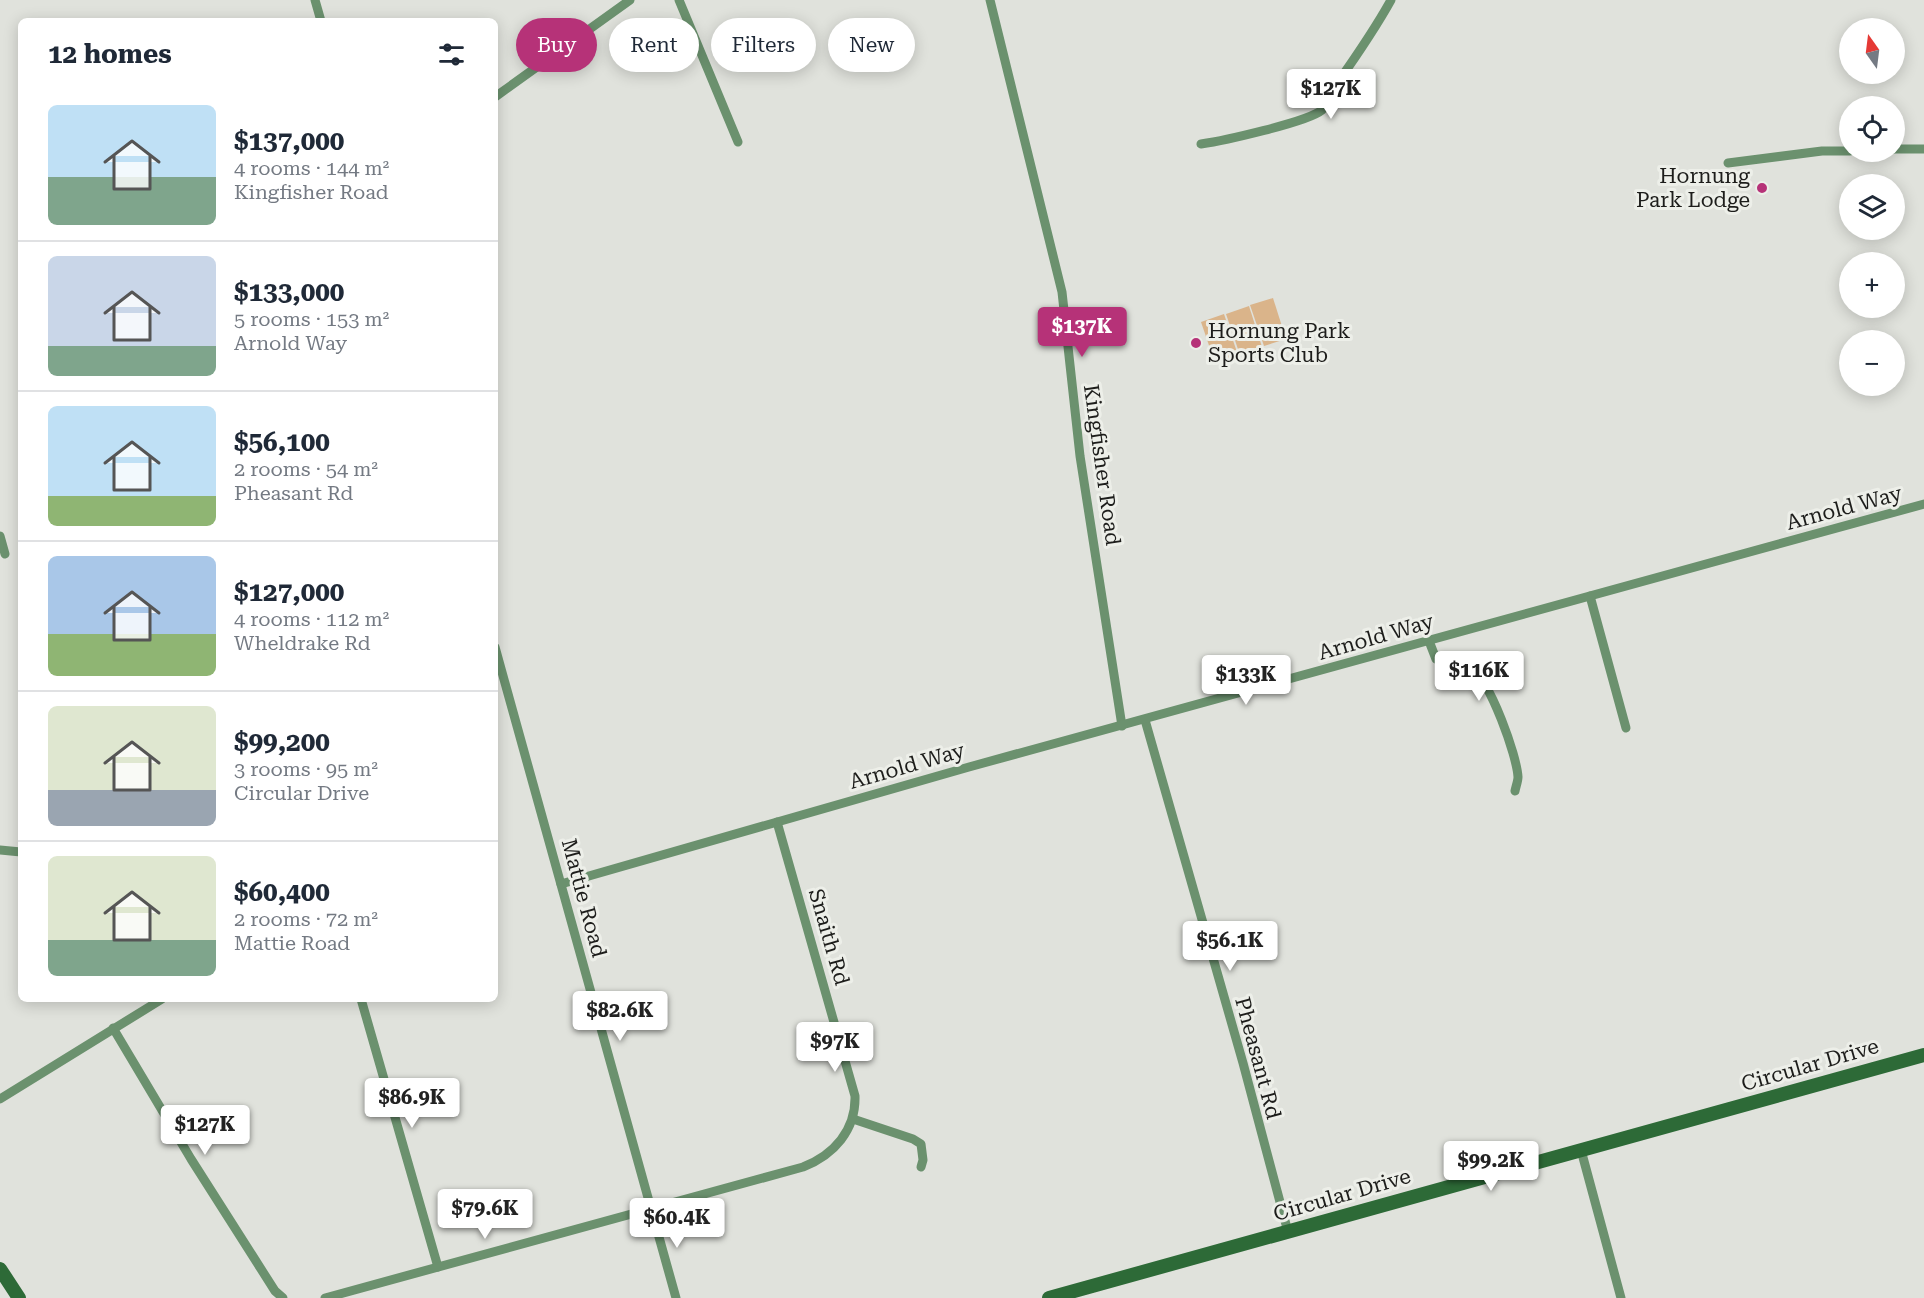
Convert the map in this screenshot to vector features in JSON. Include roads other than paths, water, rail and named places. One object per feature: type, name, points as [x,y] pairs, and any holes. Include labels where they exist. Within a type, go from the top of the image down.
[{"type":"street","points":[[315,0],[320,18]]},
{"type":"street","points":[[498,95],[630,0]]},
{"type":"street","points":[[679,0],[738,142]]},
{"type":"street","name":"Kingfisher Road","points":[[990,0],[1062,292],[1080,456],[1122,726]]},
{"type":"street","points":[[1201,144],[1246,136],[1322,110],[1391,0]]},
{"type":"street","points":[[1905,149],[1924,149]]},
{"type":"street","points":[[1728,163],[1822,151],[1839,151]]},
{"type":"street","name":"Arnold Way","points":[[561,884],[1924,504]]},
{"type":"street","points":[[0,536],[5,554]]},
{"type":"street","points":[[1590,596],[1626,728]]},
{"type":"street","points":[[1429,641],[1436,659],[1449,665],[1472,670],[1481,678],[1493,699],[1515,765],[1518,776],[1515,791]]},
{"type":"street","name":"Mattie Road","points":[[498,658],[676,1298]]},
{"type":"street","name":"Pheasant Rd","points":[[1145,720],[1243,1063],[1288,1232]]},
{"type":"street","name":"Snaith Rd","points":[[777,822],[855,1096],[853,1119]]},
{"type":"street","points":[[0,850],[18,852]]},
{"type":"street","points":[[0,1099],[157,1002]]},
{"type":"street","points":[[362,1002],[438,1267]]},
{"type":"street","points":[[113,1028],[191,1159],[275,1291],[283,1298]]},
{"type":"street","name":"Circular Drive","points":[[1049,1298],[1924,1055]]},
{"type":"street","points":[[325,1298],[818,1161],[829,1154],[840,1142],[853,1119],[913,1139],[921,1144],[923,1148],[921,1167]]},
{"type":"street","points":[[1581,1150],[1621,1298]]},
{"type":"street","points":[[0,1269],[19,1298]]},
{"type":"place","name":"Hornung Park Lodge","points":[[1762,188]]},
{"type":"place","name":"Hornung Park Sports Club","points":[[1196,343]]}]
